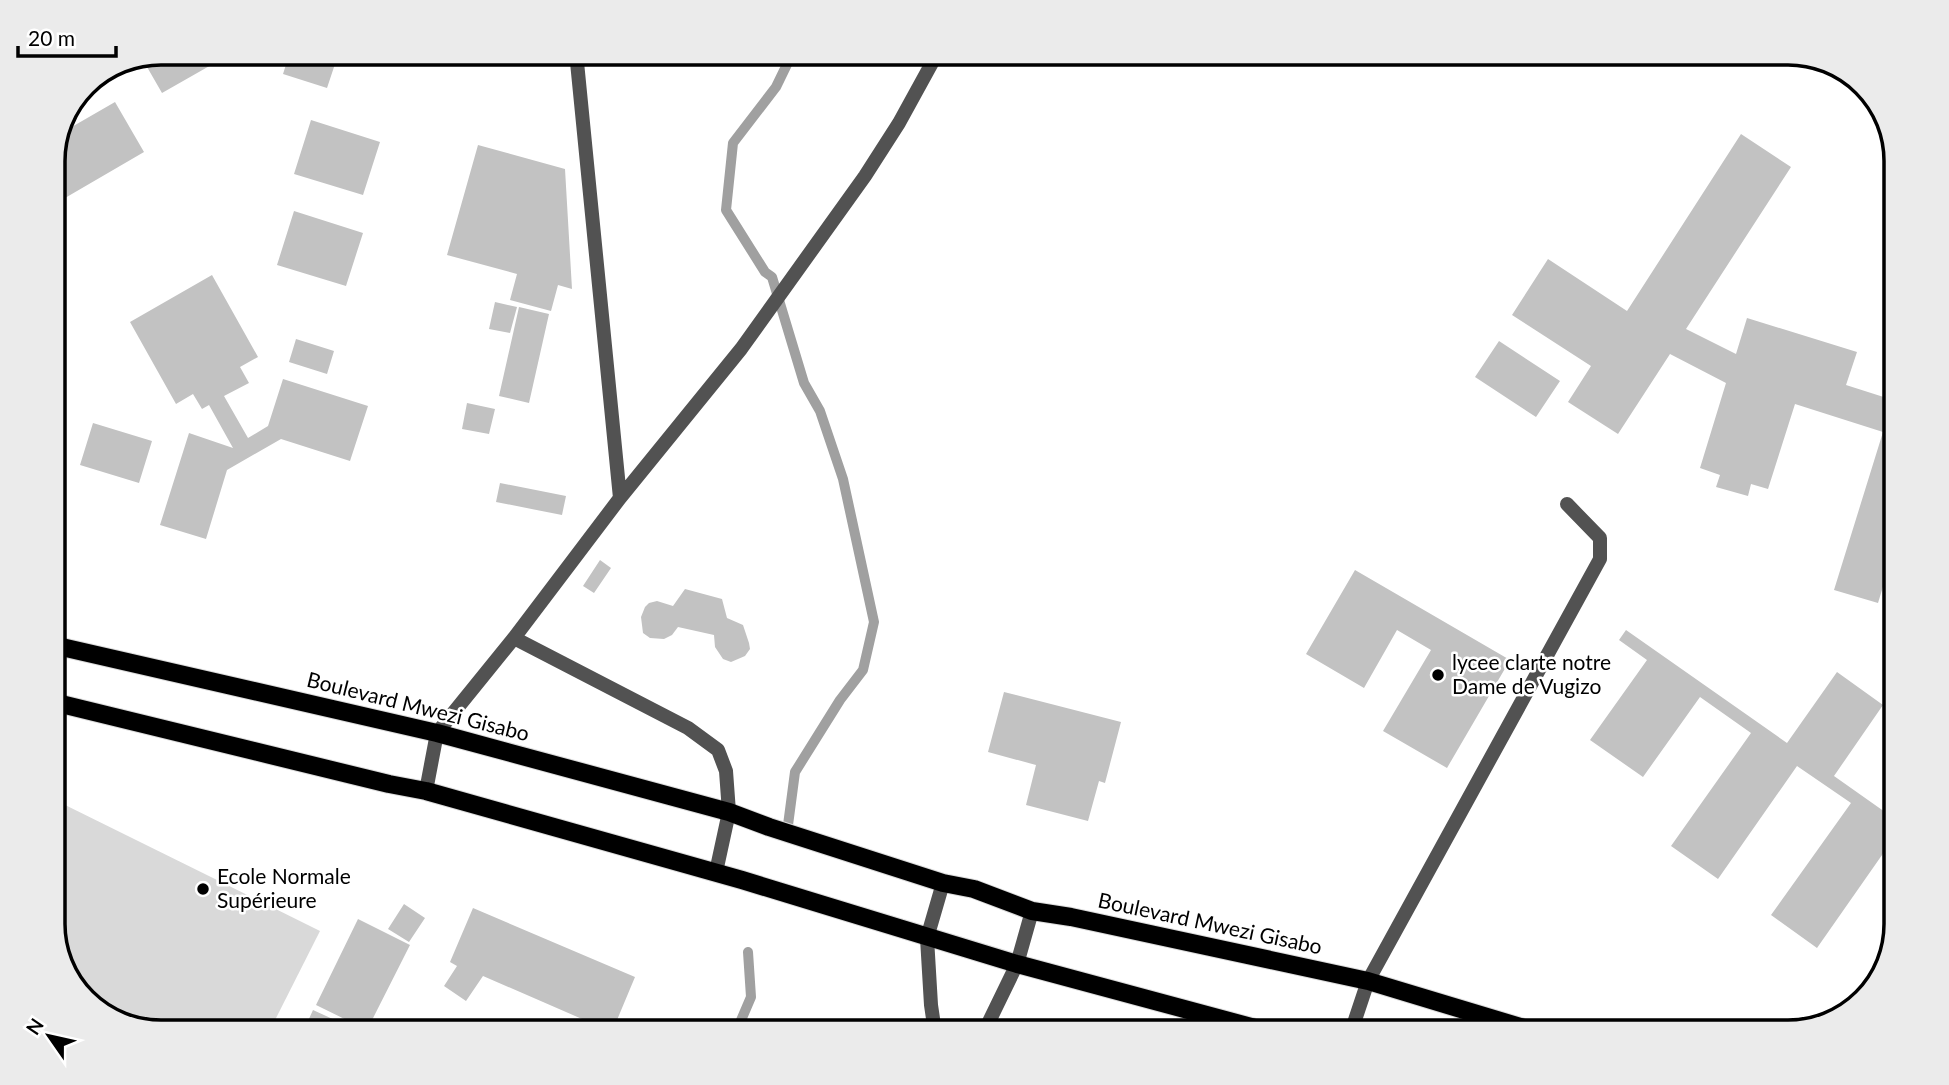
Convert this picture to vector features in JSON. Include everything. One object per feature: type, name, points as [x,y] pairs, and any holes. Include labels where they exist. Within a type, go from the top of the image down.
[{"type":"main road","name":"Boulevard Mwezi Gisabo","points":[[65,648],[437,733],[729,812],[943,883],[974,889],[1032,911],[1368,981],[1497,1020]]},
{"type":"main road","points":[[65,705],[426,791],[716,872],[1017,964],[1225,1020]]},
{"type":"street","points":[[577,65],[620,498]]},
{"type":"street","points":[[426,791],[437,733],[514,638],[620,498],[741,349],[798,272],[879,155],[931,65]]},
{"type":"street","points":[[1355,1020],[1368,981],[1600,559],[1600,538],[1567,504]]},
{"type":"street","points":[[514,638],[688,728],[718,750],[723,760],[729,812],[716,872]]},
{"type":"street","points":[[933,1020],[928,937],[943,883]]},
{"type":"street","points":[[990,1020],[1017,964],[1032,911]]},
{"type":"shaded area","points":[[65,805],[320,931],[275,1020],[160,1020],[136,1017],[118,1010],[88,988],[70,955],[65,931]]},
{"type":"building","points":[[211,65],[162,93],[147,66]]},
{"type":"building","points":[[286,65],[335,65],[327,88],[283,74]]},
{"type":"building","points":[[115,102],[144,152],[65,198],[65,154],[71,127]]},
{"type":"building","points":[[311,120],[380,142],[363,195],[294,174]]},
{"type":"building","points":[[1741,134],[1791,167],[1686,329],[1736,354],[1747,318],[1857,352],[1846,385],[1884,397],[1884,583],[1878,603],[1834,590],[1883,432],[1795,404],[1768,489],[1751,484],[1748,496],[1716,487],[1720,475],[1700,468],[1726,383],[1670,354],[1618,434],[1568,402],[1591,366],[1512,315],[1548,259],[1627,311]]},
{"type":"building","points":[[478,145],[565,169],[572,289],[558,285],[551,311],[510,300],[517,274],[447,255]]},
{"type":"building","points":[[294,211],[363,233],[346,286],[277,265]]},
{"type":"building","points":[[212,275],[258,357],[240,367],[249,383],[224,396],[248,438],[268,426],[283,379],[368,406],[350,461],[281,439],[227,470],[206,539],[160,525],[189,433],[233,448],[209,405],[202,409],[193,394],[176,404],[130,322]]},
{"type":"building","points":[[495,302],[517,307],[510,333],[489,329]]},
{"type":"building","points":[[519,307],[549,314],[529,403],[499,396]]},
{"type":"building","points":[[296,339],[334,351],[327,374],[289,362]]},
{"type":"building","points":[[1499,341],[1560,381],[1536,417],[1475,377]]},
{"type":"building","points":[[467,403],[495,409],[489,434],[462,429]]},
{"type":"building","points":[[93,423],[152,441],[139,483],[80,465]]},
{"type":"building","points":[[500,483],[566,496],[562,515],[496,502]]},
{"type":"building","points":[[600,560],[611,568],[594,593],[583,586]]},
{"type":"building","points":[[1355,570],[1510,660],[1447,768],[1383,731],[1431,650],[1397,630],[1364,688],[1306,654]]},
{"type":"building","points":[[685,589],[722,599],[727,618],[743,625],[750,649],[745,656],[731,662],[723,659],[715,647],[714,635],[678,627],[672,635],[664,639],[650,638],[643,633],[641,617],[645,607],[657,601],[673,606]]},
{"type":"building","points":[[1626,630],[1787,743],[1837,672],[1883,705],[1834,776],[1884,811],[1884,852],[1817,948],[1771,915],[1851,803],[1797,766],[1718,879],[1671,846],[1751,733],[1700,697],[1643,777],[1590,740],[1647,660],[1619,640]]},
{"type":"building","points":[[1004,692],[1121,722],[1105,783],[1099,781],[1088,821],[1026,805],[1036,765],[988,752]]},
{"type":"building","points":[[404,904],[425,918],[409,942],[388,929]]},
{"type":"building","points":[[473,908],[635,977],[617,1020],[584,1020],[483,976],[466,1001],[444,986],[457,966],[450,962]]},
{"type":"building","points":[[358,919],[410,945],[372,1020],[347,1020],[316,1005]]},
{"type":"building","points":[[313,1010],[335,1020],[308,1020]]},
{"type":"waterway","points":[[787,65],[776,87],[733,143],[726,210],[765,272],[772,277],[804,383],[820,411],[843,479],[874,622],[863,670],[840,700],[795,772],[788,825]]},
{"type":"waterway","points":[[741,1020],[751,997],[748,952]]},
{"type":"place","name":"lycee clarte notre Dame de Vugizo","points":[[1438,675]]},
{"type":"place","name":"Ecole Normale Supérieure","points":[[203,889]]}]
